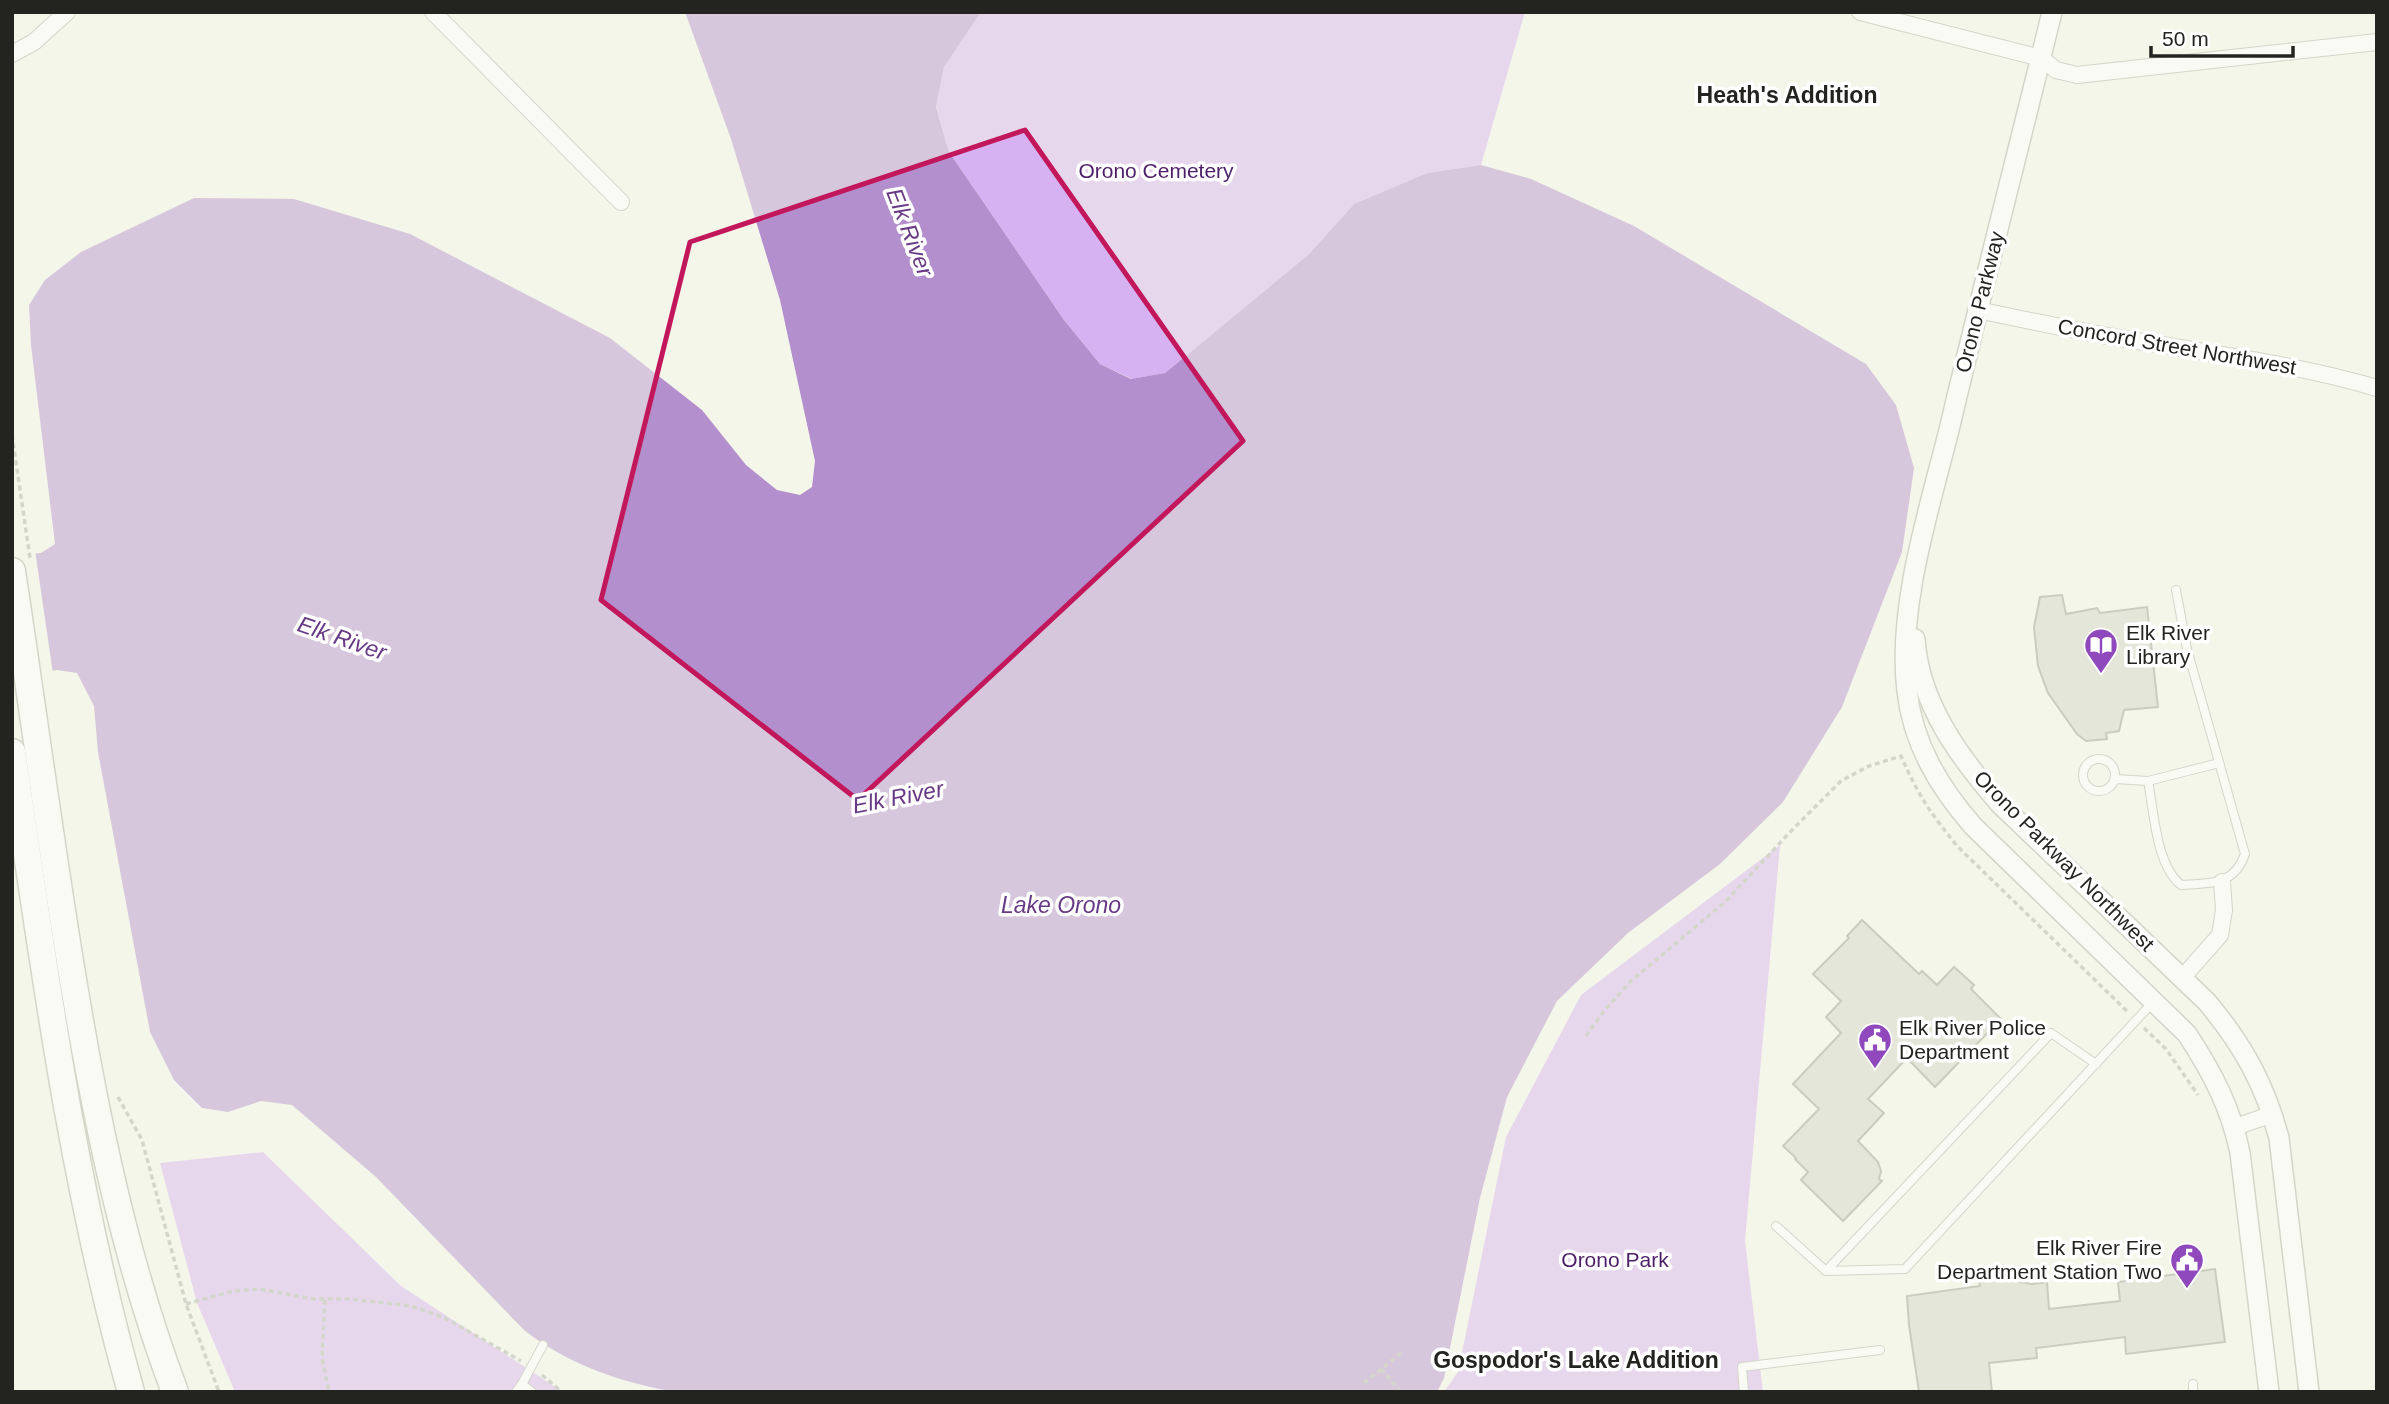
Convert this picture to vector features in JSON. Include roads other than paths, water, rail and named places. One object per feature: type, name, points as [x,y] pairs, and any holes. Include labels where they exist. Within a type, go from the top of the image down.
[{"type":"highway","points":[[12,571],[61,904],[92,1092],[126,1238],[175,1392]]},
{"type":"highway","points":[[12,752],[69,1124],[97,1262],[131,1392]]},
{"type":"street","points":[[12,54],[34,43],[67,12]]},
{"type":"street","points":[[433,12],[621,202]]},
{"type":"street","points":[[1860,12],[2041,58],[2056,70],[2077,75],[2377,42]]},
{"type":"street","name":"Orono Parkway","points":[[1912,593],[1923,537],[2052,12]]},
{"type":"street","name":"Concord Street Northwest","points":[[1978,310],[2059,327],[2238,356],[2377,388]]},
{"type":"street","name":"Orono Parkway Northwest","points":[[1912,593],[1915,648],[1923,679],[1934,710],[1958,751],[2000,804],[2182,978],[2229,1029],[2258,1076],[2273,1114],[2286,1185],[2309,1392]]},
{"type":"street","name":"Orono Parkway Northwest","points":[[1912,593],[1906,632],[1906,691],[1921,750],[1935,777],[1973,826],[2186,1034],[2206,1062],[2221,1091],[2235,1127],[2269,1392]]},
{"type":"street","points":[[2182,978],[2220,935],[2224,910],[2222,882]]},
{"type":"street","points":[[2235,1127],[2273,1114]]},
{"type":"lane","points":[[2148,781],[2162,856],[2170,876],[2181,885],[2222,882],[2241,867],[2245,855],[2187,649],[2176,590]]},
{"type":"lane","points":[[2099,759],[2112,765],[2116,779],[2106,790],[2099,792],[2087,786],[2083,771],[2092,760],[2099,759]]},
{"type":"lane","points":[[2116,779],[2148,781],[2219,763]]},
{"type":"lane","points":[[1776,1226],[1826,1271],[1905,1269],[2154,1001]]},
{"type":"lane","points":[[1826,1271],[2050,1033],[2096,1064]]},
{"type":"lane","points":[[516,1392],[543,1345]]},
{"type":"lane","points":[[1744,1392],[1742,1367],[1880,1350]]},
{"type":"lane","points":[[522,1384],[532,1392]]},
{"type":"water","name":"Lake Orono","points":[[685,12],[981,12],[944,67],[936,107],[949,152],[1064,320],[1100,364],[1131,379],[1165,373],[1308,255],[1354,204],[1427,173],[1481,165],[1531,179],[1634,226],[1866,364],[1896,405],[1914,468],[1902,552],[1842,707],[1783,802],[1720,864],[1628,933],[1557,1001],[1507,1097],[1480,1198],[1444,1378],[1437,1392],[676,1392],[636,1383],[577,1362],[558,1353],[524,1330],[376,1177],[292,1105],[261,1101],[228,1112],[202,1108],[174,1080],[150,1032],[98,752],[94,706],[77,673],[57,670],[12,676],[12,555],[41,553],[55,544],[31,345],[29,305],[45,280],[81,252],[194,198],[294,199],[410,234],[610,338],[702,410],[746,465],[777,490],[800,495],[812,487],[815,461],[780,300],[731,139]]},
{"type":"place","name":"Elk River Library","points":[[2101,675]]},
{"type":"place","name":"Elk River Police Department","points":[[1875,1070]]},
{"type":"place","name":"Elk River Fire Department Station Two","points":[[2187,1290]]},
{"type":"district","name":"Heath's Addition","points":[[1787,95]]},
{"type":"district","name":"Gospodor's Lake Addition","points":[[1576,1360]]},
{"type":"park label","name":"Orono Cemetery","points":[[1156,171]]},
{"type":"park label","name":"Orono Park","points":[[1615,1260]]},
{"type":"water label","name":"Elk River","points":[[910,232]]},
{"type":"water label","name":"Elk River","points":[[342,638]]},
{"type":"water label","name":"Elk River","points":[[898,797]]}]
